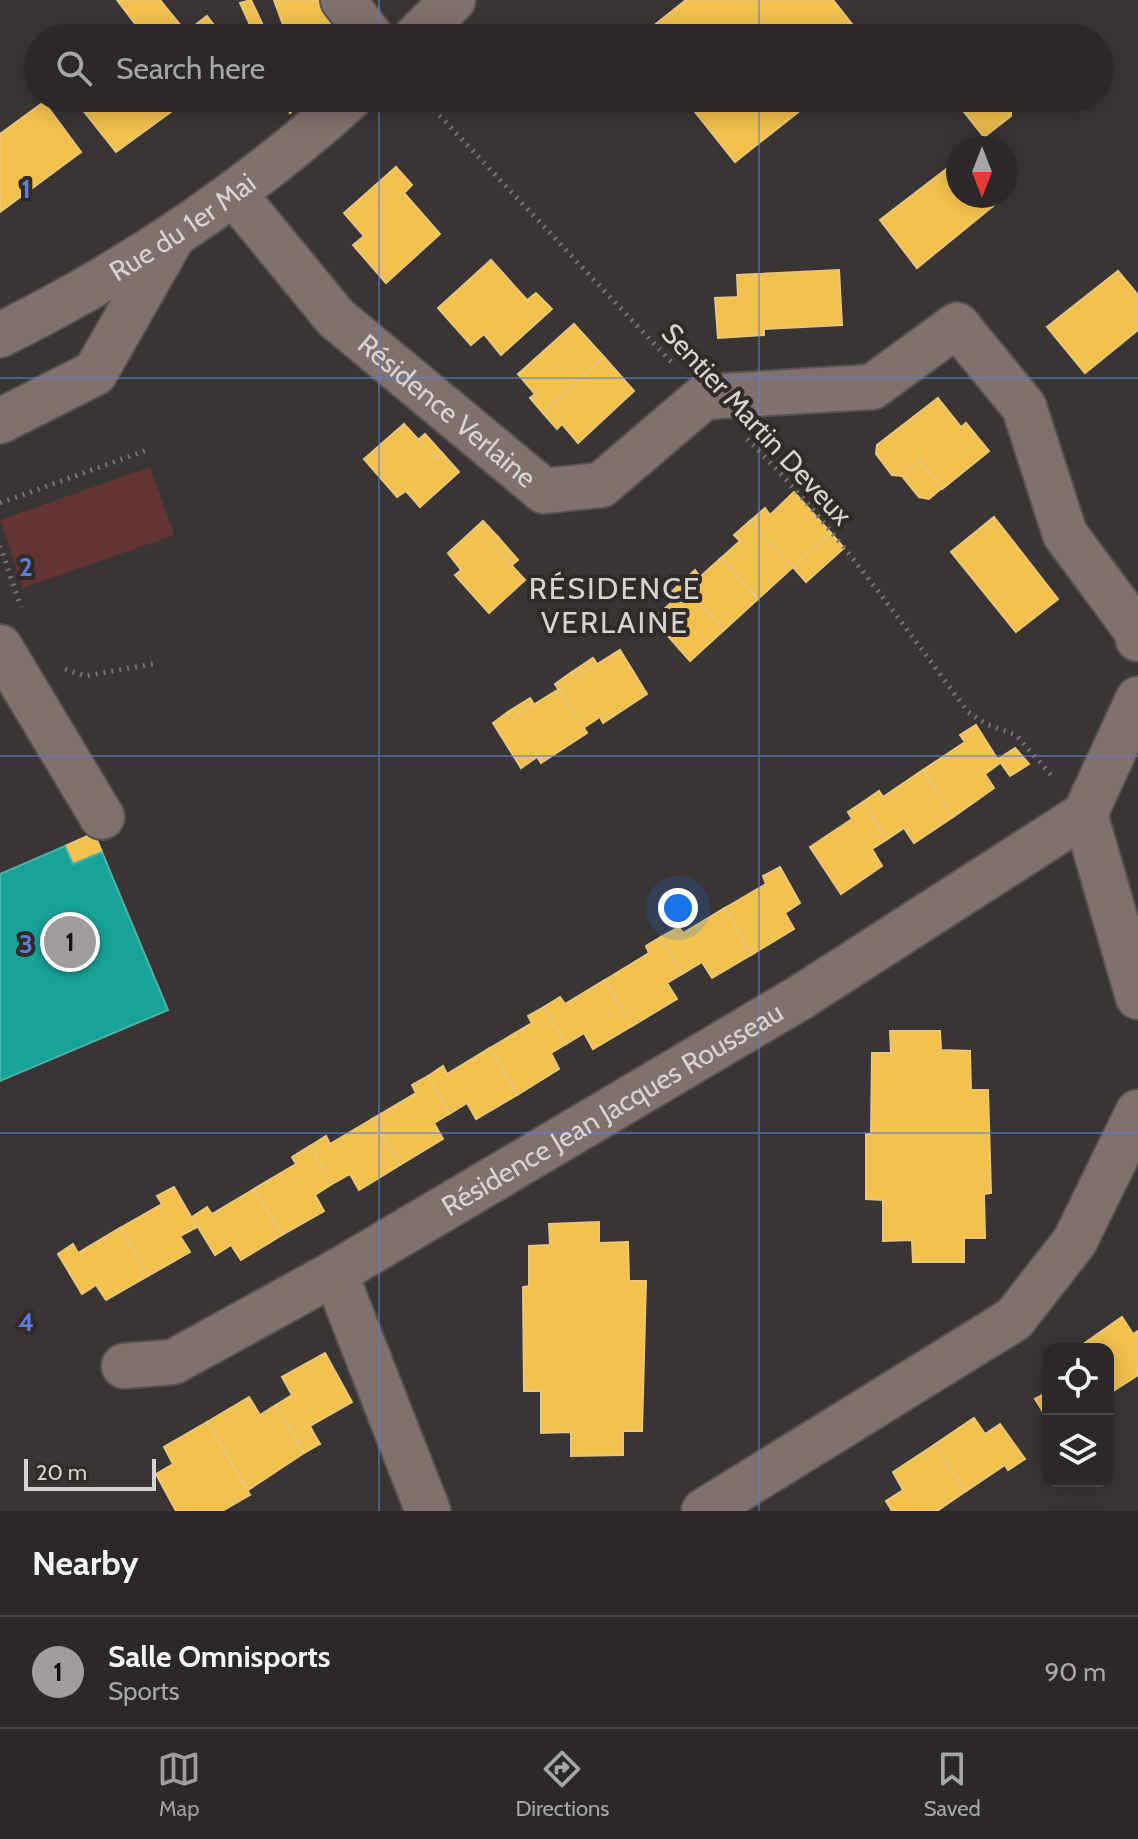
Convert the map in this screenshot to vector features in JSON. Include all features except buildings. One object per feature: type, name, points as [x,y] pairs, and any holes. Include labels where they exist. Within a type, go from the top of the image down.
[{"type":"street","points":[[343,0],[361,24]]},
{"type":"street","points":[[429,24],[453,0]]},
{"type":"street","name":"Rue du 1er Mai","points":[[0,335],[53,309],[235,195],[333,112]]},
{"type":"street","name":"Résidence Verlaine","points":[[235,195],[336,318],[448,407],[544,491],[601,485],[704,397]]},
{"type":"street","points":[[0,421],[95,373],[176,231]]},
{"type":"street","points":[[704,397],[872,387],[957,325],[1024,407],[1065,534],[1138,633],[1138,639]]},
{"type":"street","points":[[12,633],[102,817]]},
{"type":"street","points":[[1138,699],[1085,814],[1138,997]]},
{"type":"street","name":"Résidence Jean Jacques Rousseau","points":[[124,1366],[173,1362],[335,1273],[801,997],[1085,814]]},
{"type":"street","points":[[704,1511],[1014,1319],[1075,1241],[1138,1112]]},
{"type":"street","points":[[335,1273],[428,1511]]},
{"type":"path","name":"Sentier Martin Deveux","points":[[436,112],[704,397],[795,486],[855,559],[968,712],[986,724],[1016,735],[1085,814]]},
{"type":"path","points":[[0,503],[150,449]]},
{"type":"path","points":[[0,546],[12,633]]},
{"type":"path","points":[[52,665],[85,676],[158,663]]},
{"type":"shaded area","points":[[150,467],[174,535],[23,588],[0,520]]},
{"type":"place","name":"Salle Omnisports","points":[[70,942]]},
{"type":"district","name":"RÉSIDENCE VERLAINE","points":[[615,605]]}]
